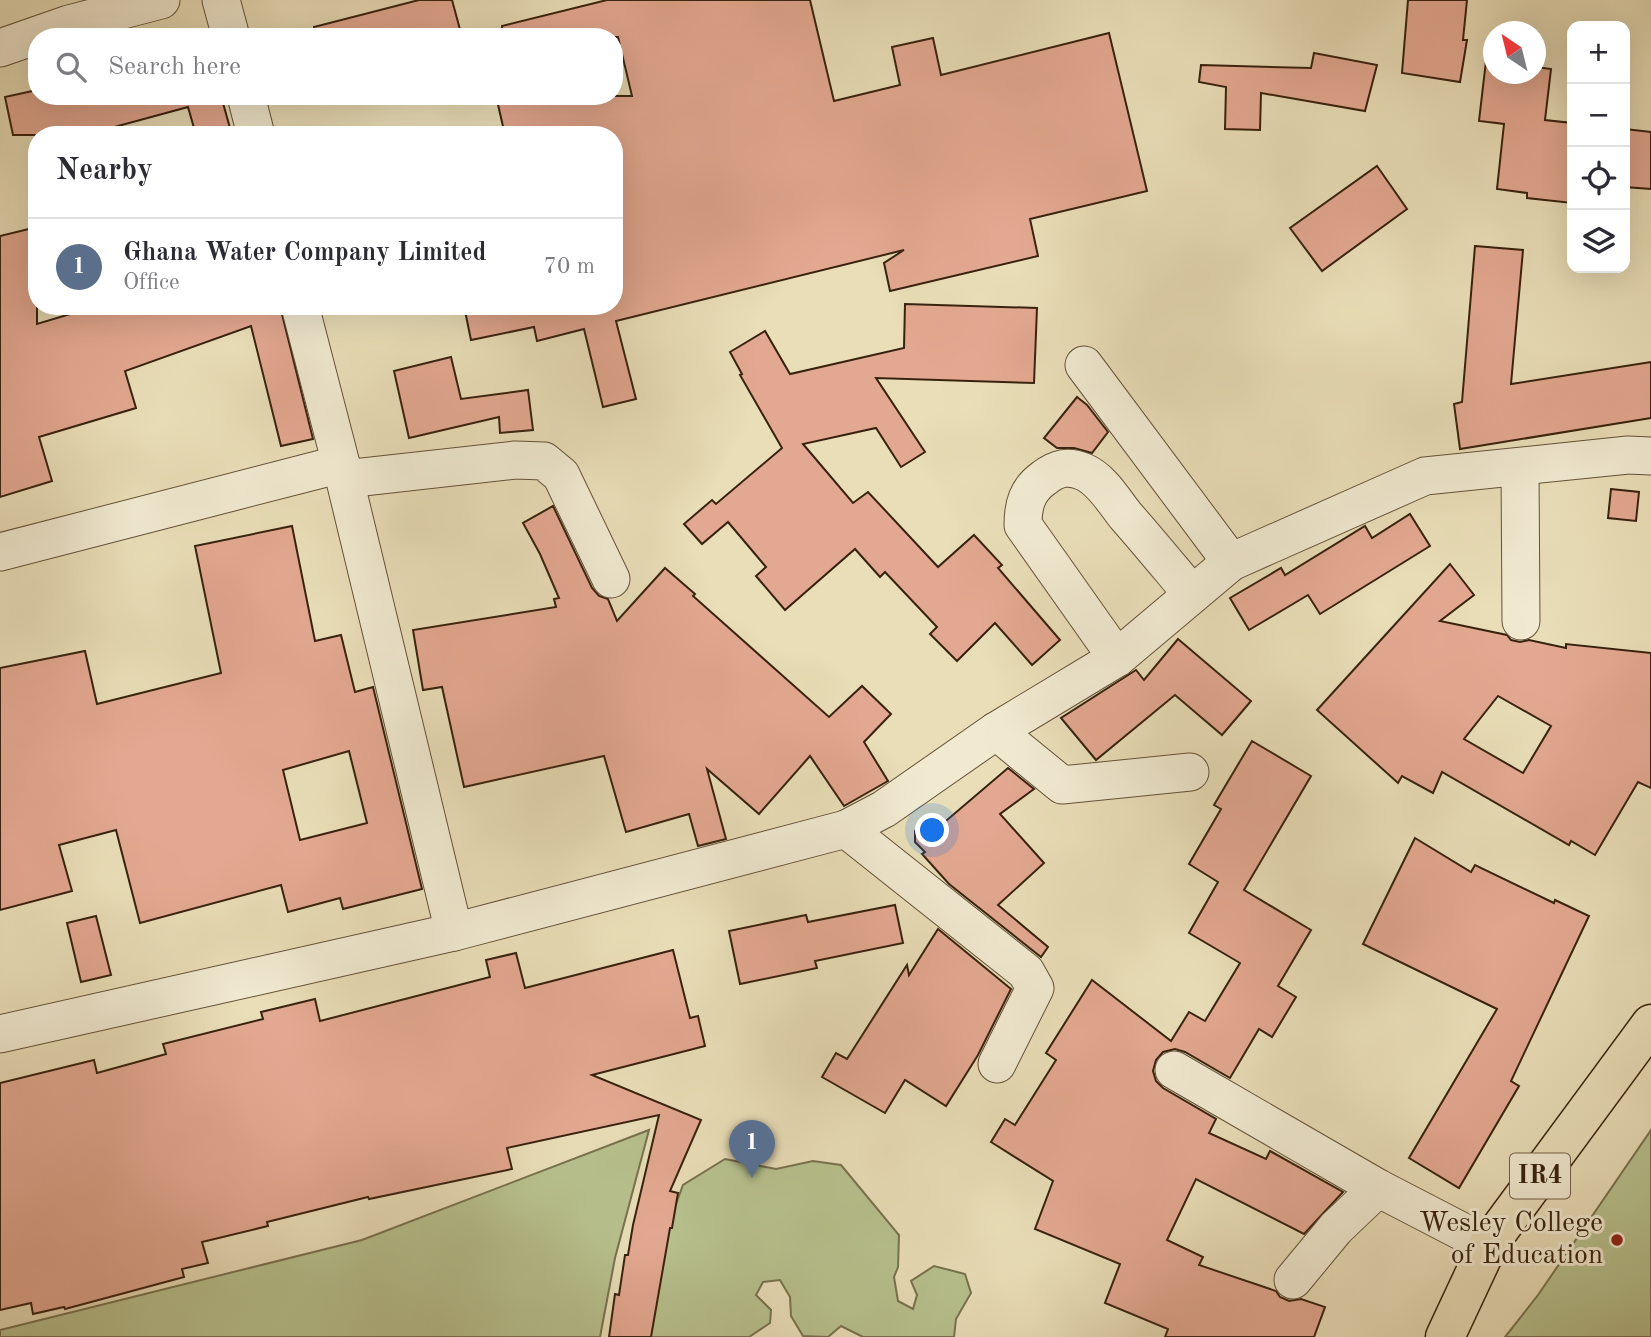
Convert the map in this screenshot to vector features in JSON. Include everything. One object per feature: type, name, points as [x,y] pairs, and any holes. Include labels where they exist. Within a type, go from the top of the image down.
[{"type":"main road","name":"IR4","points":[[1446,1337],[1489,1245],[1651,1024]]},
{"type":"lane","points":[[58,28],[161,0]]},
{"type":"lane","points":[[221,0],[229,28]]},
{"type":"lane","points":[[0,48],[28,38]]},
{"type":"lane","points":[[248,105],[254,126]]},
{"type":"lane","points":[[302,315],[343,471],[454,932]]},
{"type":"lane","points":[[1084,365],[1231,562]]},
{"type":"lane","points":[[0,1034],[454,932],[846,829],[884,809],[996,731],[1117,658],[1231,562],[1425,476],[1628,455],[1651,456]]},
{"type":"lane","points":[[0,552],[343,471],[515,460],[544,461],[561,475],[611,579]]},
{"type":"lane","points":[[1117,658],[1023,525],[1023,508],[1029,492],[1039,481],[1055,470],[1068,467],[1086,472],[1100,484],[1192,594]]},
{"type":"lane","points":[[1520,467],[1521,621]]},
{"type":"lane","points":[[996,731],[1062,785],[1190,772]]},
{"type":"lane","points":[[846,829],[1026,972],[1035,988],[997,1064]]},
{"type":"lane","points":[[1174,1070],[1378,1188],[1489,1245]]},
{"type":"lane","points":[[1293,1280],[1336,1228],[1378,1188]]},
{"type":"green space","points":[[649,1130],[615,1258],[600,1337],[0,1337],[0,1330],[362,1240]]},
{"type":"green space","name":"Wesley College of Education","points":[[1651,1130],[1651,1337],[1505,1337],[1538,1295]]},
{"type":"green space","points":[[725,1159],[776,1169],[813,1161],[841,1165],[899,1235],[898,1267],[894,1277],[898,1301],[913,1309],[917,1295],[911,1281],[934,1266],[965,1274],[971,1293],[956,1319],[954,1337],[863,1337],[841,1326],[828,1337],[803,1336],[791,1316],[790,1297],[780,1280],[763,1282],[756,1295],[771,1310],[770,1323],[749,1337],[639,1337],[663,1239],[683,1185]]},
{"type":"building","points":[[419,0],[452,0],[460,28],[314,28]]},
{"type":"building","points":[[607,0],[810,0],[834,101],[900,85],[892,47],[933,38],[941,75],[1109,33],[1147,191],[1030,219],[1038,256],[890,291],[884,263],[904,250],[616,321],[636,399],[603,407],[584,329],[537,341],[534,327],[471,340],[466,315],[623,315],[623,126],[503,126],[498,105],[623,105],[623,96],[632,96],[623,58],[623,28],[502,26]]},
{"type":"building","points":[[1408,0],[1467,0],[1463,40],[1467,40],[1460,82],[1402,73]]},
{"type":"building","points":[[1314,53],[1377,65],[1365,111],[1261,93],[1260,130],[1225,129],[1226,87],[1199,82],[1201,65],[1311,68]]},
{"type":"building","points":[[1546,68],[1551,69],[1545,120],[1567,122],[1567,202],[1527,198],[1527,193],[1497,189],[1504,124],[1479,121],[1483,84],[1546,84]]},
{"type":"building","points":[[28,92],[28,105],[224,105],[229,126],[193,126],[188,107],[118,126],[28,126],[28,135],[13,135],[5,97]]},
{"type":"building","points":[[1630,130],[1651,132],[1651,189],[1630,187]]},
{"type":"building","points":[[1377,166],[1407,209],[1322,271],[1290,228]]},
{"type":"building","points":[[28,229],[28,315],[37,315],[37,324],[67,315],[282,315],[313,439],[281,446],[251,326],[125,371],[136,408],[39,437],[52,481],[0,497],[0,236]]},
{"type":"building","points":[[1475,246],[1523,250],[1511,384],[1651,362],[1651,418],[1460,449],[1454,404],[1462,402]]},
{"type":"building","points":[[905,304],[1037,308],[1034,383],[876,378],[925,452],[901,467],[876,428],[803,444],[853,503],[868,492],[938,567],[974,535],[1002,565],[998,568],[1060,640],[1032,665],[995,623],[957,661],[930,634],[937,627],[885,572],[880,577],[855,549],[785,610],[756,576],[766,567],[728,522],[702,544],[684,524],[712,500],[716,504],[782,448],[740,375],[742,374],[730,352],[765,331],[790,374],[904,348]]},
{"type":"building","points":[[451,357],[461,399],[528,390],[533,430],[500,433],[499,417],[409,438],[394,371]]},
{"type":"building","points":[[1077,397],[1087,405],[1108,432],[1092,453],[1074,448],[1057,448],[1044,438]]},
{"type":"building","points":[[1611,489],[1639,492],[1636,521],[1608,518]]},
{"type":"building","points":[[553,506],[592,588],[599,596],[608,599],[617,621],[665,568],[829,717],[862,686],[891,714],[864,742],[888,781],[844,806],[810,756],[759,814],[707,769],[726,839],[698,846],[689,814],[626,832],[604,756],[464,787],[442,687],[423,690],[413,630],[556,607],[554,599],[559,598],[523,523]]},
{"type":"building","points":[[1410,514],[1430,546],[1320,614],[1308,595],[1249,630],[1230,598],[1281,568],[1285,575],[1365,526],[1372,538]]},
{"type":"building","points":[[292,526],[315,641],[341,635],[355,692],[373,687],[422,889],[343,909],[340,898],[288,912],[281,885],[140,923],[116,830],[59,845],[72,891],[0,910],[0,668],[85,651],[97,704],[221,673],[195,546]],"holes":[[[349,751],[367,823],[300,840],[283,770]]]},
{"type":"building","points":[[1450,564],[1474,595],[1440,621],[1507,635],[1511,640],[1520,642],[1529,640],[1566,648],[1566,644],[1651,653],[1651,788],[1638,782],[1595,855],[1571,841],[1569,845],[1442,772],[1433,793],[1402,776],[1398,783],[1317,710]],"holes":[[[1498,696],[1551,726],[1523,773],[1464,739]]]},
{"type":"building","points":[[1178,639],[1251,701],[1222,735],[1175,695],[1096,760],[1061,718],[1136,670],[1144,680]]},
{"type":"building","points":[[1252,741],[1311,776],[1244,890],[1311,930],[1278,986],[1296,997],[1272,1037],[1259,1029],[1230,1078],[1175,1049],[1163,1052],[1156,1060],[1153,1071],[1156,1081],[1163,1088],[1216,1119],[1209,1133],[1266,1159],[1270,1151],[1343,1192],[1304,1234],[1196,1179],[1167,1240],[1203,1257],[1199,1265],[1276,1291],[1280,1297],[1289,1301],[1301,1299],[1325,1307],[1314,1337],[1165,1337],[1168,1329],[1105,1303],[1120,1264],[1035,1229],[1053,1181],[991,1142],[1005,1119],[1015,1125],[1056,1060],[1046,1053],[1092,980],[1171,1041],[1189,1012],[1205,1021],[1240,963],[1189,933],[1218,882],[1189,864],[1221,809],[1214,805]]},
{"type":"building","points":[[1008,768],[1034,789],[1000,814],[1044,863],[998,905],[1048,947],[1041,957],[949,884],[922,854],[925,852],[915,842],[915,831],[930,817],[940,826]]},
{"type":"building","points":[[1415,838],[1471,872],[1475,865],[1554,903],[1555,900],[1589,916],[1511,1081],[1519,1086],[1459,1188],[1409,1158],[1497,1009],[1363,944]]},
{"type":"building","points":[[895,905],[903,943],[815,961],[817,968],[740,984],[729,931],[806,915],[808,922]]},
{"type":"building","points":[[96,916],[111,975],[81,982],[67,923]]},
{"type":"building","points":[[938,929],[1011,989],[978,1055],[946,1106],[905,1080],[885,1113],[822,1077],[836,1053],[847,1059],[907,965],[909,975]]},
{"type":"building","points":[[673,950],[690,1018],[698,1016],[705,1046],[592,1075],[701,1120],[670,1191],[678,1193],[651,1337],[609,1337],[615,1294],[619,1295],[625,1255],[628,1255],[659,1115],[507,1148],[512,1169],[369,1199],[368,1197],[267,1222],[268,1226],[202,1242],[208,1263],[182,1269],[184,1277],[65,1309],[64,1307],[33,1314],[31,1303],[0,1310],[0,1083],[94,1060],[97,1073],[166,1054],[163,1044],[263,1019],[261,1012],[315,999],[320,1021],[490,977],[486,960],[516,953],[525,988]]},
{"type":"place","name":"Ghana Water Company Limited","points":[[752,1178]]},
{"type":"place","name":"Wesley College of Education","points":[[1617,1240]]}]
